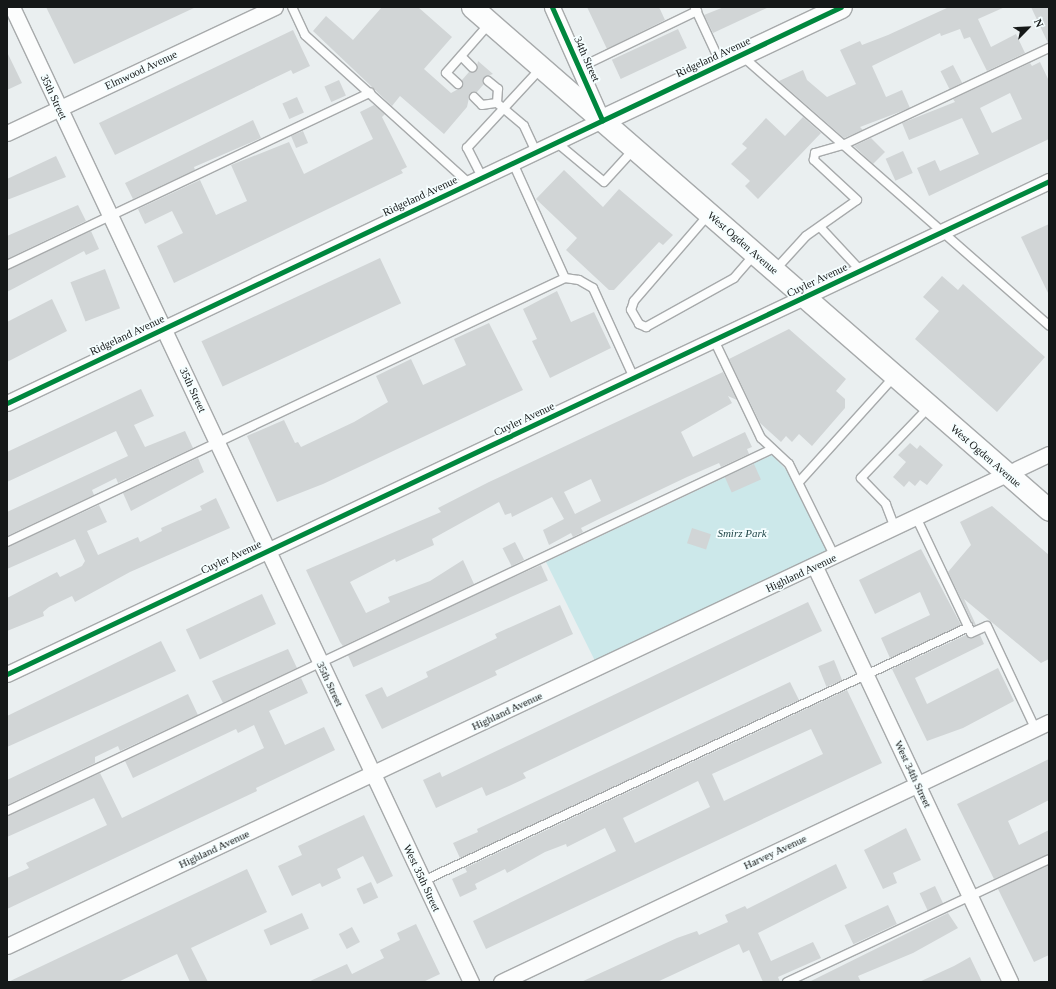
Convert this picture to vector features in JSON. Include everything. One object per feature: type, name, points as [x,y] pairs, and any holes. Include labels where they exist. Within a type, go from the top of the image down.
[{"type":"main road","name":"West Ogden Avenue","points":[[472,7],[1049,510]]},
{"type":"main road","name":"Ridgeland Avenue","points":[[602,120],[741,55],[830,9]]},
{"type":"street","name":"35th Street","points":[[12,7],[373,774]]},
{"type":"street","name":"Elmwood Avenue","points":[[7,134],[275,7]]},
{"type":"street","name":"34th Street","points":[[552,7],[580,67],[602,120]]},
{"type":"street","name":"Ridgeland Avenue","points":[[7,403],[602,120]]},
{"type":"street","name":"Cuyler Avenue","points":[[7,674],[1049,181]]},
{"type":"street","name":"Highland Avenue","points":[[7,946],[815,567],[1049,454]]},
{"type":"street","name":"West 34th Street","points":[[815,567],[1010,982]]},
{"type":"street","name":"Harvey Avenue","points":[[501,982],[1049,722]]},
{"type":"street","name":"West 35th Street","points":[[373,774],[471,982]]},
{"type":"lane","points":[[292,7],[305,35],[370,93],[476,180]]},
{"type":"lane","points":[[580,67],[696,9],[721,64]]},
{"type":"lane","points":[[458,84],[446,73],[490,23]]},
{"type":"lane","points":[[775,271],[806,236],[857,200],[814,160],[815,153],[843,145],[1049,48]]},
{"type":"lane","points":[[741,55],[943,232],[1046,318],[1049,326]]},
{"type":"lane","points":[[461,56],[472,67]]},
{"type":"lane","points":[[476,180],[468,148],[500,106],[541,68]]},
{"type":"lane","points":[[488,81],[498,89],[500,106]]},
{"type":"lane","points":[[7,265],[370,93]]},
{"type":"lane","points":[[474,97],[482,105],[500,106],[524,126],[536,152]]},
{"type":"lane","points":[[556,142],[604,182],[634,148]]},
{"type":"lane","points":[[512,163],[565,278]]},
{"type":"lane","points":[[709,214],[634,301],[631,310],[639,324],[646,326],[734,278],[755,254]]},
{"type":"lane","points":[[820,227],[861,271]]},
{"type":"lane","points":[[7,542],[565,278],[579,280],[593,288],[634,378]]},
{"type":"lane","points":[[714,340],[761,438],[789,464],[835,557]]},
{"type":"lane","points":[[799,482],[895,376]]},
{"type":"lane","points":[[895,528],[886,504],[861,478],[929,406]]},
{"type":"lane","points":[[7,811],[772,449]]},
{"type":"lane","points":[[916,517],[971,633],[987,626],[1035,728]]},
{"type":"lane","points":[[423,881],[969,627]]},
{"type":"lane","points":[[787,982],[1049,859]]},
{"type":"green space","name":"Smirz Park","points":[[772,455],[792,476],[829,555],[597,665],[546,562]]},
{"type":"building","points":[[46,7],[196,7],[74,64]]},
{"type":"building","points":[[382,7],[418,7],[452,37],[424,69],[451,93],[462,87],[462,80],[469,72],[476,71],[478,61],[493,74],[484,77],[484,84],[477,92],[470,93],[467,107],[444,134],[400,96],[392,106],[313,31],[326,16],[353,40]]},
{"type":"building","points":[[587,7],[659,7],[665,20],[607,49]]},
{"type":"building","points":[[724,7],[769,7],[713,33],[704,15]]},
{"type":"building","points":[[949,7],[1005,7],[978,19],[991,47],[1016,34],[1025,53],[987,71],[970,37],[964,39],[960,29],[941,36],[940,33],[872,66],[886,97],[902,90],[910,108],[860,127],[863,130],[844,138],[779,81],[803,70],[807,80],[827,97],[856,84],[840,50],[860,41],[862,45],[888,35]]},
{"type":"building","points":[[1031,7],[1049,7],[1049,43],[1048,43]]},
{"type":"building","points":[[678,29],[687,48],[621,79],[612,60]]},
{"type":"building","points":[[293,30],[310,66],[293,74],[291,70],[115,155],[99,123]]},
{"type":"building","points":[[7,52],[22,83],[7,90]]},
{"type":"building","points":[[1040,62],[1049,81],[1049,139],[929,196],[917,168],[935,160],[940,171],[979,154],[962,118],[909,140],[902,123],[955,102],[953,99],[1030,63],[1032,66]],"holes":[[[1010,93],[1022,119],[992,133],[980,108]]]},
{"type":"building","points":[[953,65],[962,83],[950,89],[941,71]]},
{"type":"building","points":[[339,80],[346,96],[331,102],[324,87]]},
{"type":"building","points":[[297,97],[304,113],[289,119],[282,104]]},
{"type":"building","points":[[374,105],[385,114],[382,117],[407,167],[401,170],[403,173],[174,283],[157,246],[183,233],[172,211],[145,224],[138,209],[200,180],[216,215],[247,201],[231,165],[289,142],[304,174],[373,139],[360,112]]},
{"type":"building","points":[[803,117],[821,133],[758,199],[745,186],[750,181],[731,164],[747,148],[742,144],[766,118],[785,136]]},
{"type":"building","points":[[253,120],[261,138],[194,167],[195,170],[133,199],[125,183]]},
{"type":"building","points":[[303,131],[308,143],[296,148],[291,136]]},
{"type":"building","points":[[871,138],[885,152],[873,164],[854,146]]},
{"type":"building","points":[[903,151],[913,173],[895,181],[886,159]]},
{"type":"building","points":[[56,156],[66,177],[7,200],[7,179]]},
{"type":"building","points":[[564,170],[603,207],[619,189],[673,235],[663,245],[659,242],[614,290],[609,290],[566,250],[577,238],[536,199]]},
{"type":"building","points":[[78,205],[86,221],[7,259],[7,236]]},
{"type":"building","points":[[1049,224],[1049,295],[1021,237]]},
{"type":"building","points":[[91,231],[99,249],[86,255],[84,251],[7,292],[7,270]]},
{"type":"building","points":[[380,258],[401,303],[223,387],[201,341]]},
{"type":"building","points":[[105,269],[120,308],[86,321],[70,282]]},
{"type":"building","points":[[942,276],[958,290],[963,284],[1045,357],[997,412],[915,339],[939,311],[923,297]]},
{"type":"building","points":[[557,291],[571,322],[594,312],[611,348],[550,378],[532,341],[537,339],[523,309]]},
{"type":"building","points":[[52,299],[67,331],[7,362],[7,322]]},
{"type":"building","points":[[489,323],[523,390],[323,484],[277,502],[247,436],[284,420],[295,443],[298,442],[301,447],[354,422],[388,402],[376,376],[411,359],[423,385],[466,365],[454,339]]},
{"type":"building","points":[[789,329],[846,379],[836,391],[845,399],[845,408],[812,446],[799,434],[792,442],[786,436],[781,442],[760,423],[729,359]]},
{"type":"building","points":[[723,372],[737,400],[728,396],[732,403],[681,432],[693,457],[745,432],[752,447],[747,449],[749,454],[721,467],[719,463],[687,477],[581,528],[583,532],[573,537],[571,533],[549,545],[543,530],[564,519],[552,497],[512,517],[511,513],[505,515],[499,502],[432,539],[434,545],[396,562],[395,559],[350,582],[366,613],[390,602],[388,597],[430,581],[463,560],[474,584],[343,646],[306,570],[441,512],[438,508],[489,482]],"holes":[[[591,479],[601,501],[575,514],[564,492]]]},
{"type":"building","points":[[141,389],[154,416],[134,425],[145,447],[185,431],[193,448],[118,483],[116,478],[92,490],[94,495],[7,536],[7,512],[128,456],[116,431],[7,482],[7,452]]},
{"type":"building","points":[[910,443],[917,449],[920,445],[943,465],[927,485],[920,480],[915,486],[909,481],[904,487],[893,477],[906,462],[898,455]]},
{"type":"building","points":[[198,458],[204,472],[131,511],[123,493]]},
{"type":"building","points":[[754,464],[761,480],[732,493],[725,477]]},
{"type":"building","points":[[216,498],[230,528],[130,572],[75,602],[72,596],[49,607],[43,612],[44,616],[7,631],[7,598],[57,572],[60,577],[82,566],[85,561],[75,539],[7,569],[7,547],[99,505],[107,522],[87,531],[98,555],[138,537],[140,542],[162,531],[161,528],[202,510],[200,506]]},
{"type":"building","points":[[992,506],[1049,555],[1049,659],[1041,663],[964,599],[976,625],[974,626],[948,572],[971,545],[960,522]]},
{"type":"building","points":[[692,528],[711,534],[706,549],[687,543]]},
{"type":"building","points":[[515,542],[524,560],[512,566],[503,548]]},
{"type":"building","points":[[921,549],[961,625],[890,658],[881,638],[930,615],[920,592],[875,614],[859,580]]},
{"type":"building","points":[[541,565],[548,581],[353,667],[346,652]]},
{"type":"building","points":[[262,594],[276,624],[200,659],[186,629]]},
{"type":"building","points":[[808,602],[822,631],[523,773],[526,778],[509,786],[486,796],[482,787],[436,808],[423,780],[440,772],[442,777]]},
{"type":"building","points":[[560,605],[573,634],[495,671],[497,675],[382,729],[365,695],[382,687],[387,697],[428,677],[426,672],[497,638],[495,634]]},
{"type":"building","points":[[966,635],[971,638],[980,635],[984,644],[915,678],[927,704],[998,668],[1014,701],[963,728],[927,741],[892,669]]},
{"type":"building","points":[[161,641],[176,671],[7,747],[7,716]]},
{"type":"building","points":[[288,649],[297,668],[223,703],[212,681]]},
{"type":"building","points":[[834,660],[842,680],[826,687],[818,666]]},
{"type":"building","points":[[301,678],[308,693],[269,711],[285,745],[324,727],[335,750],[256,788],[257,791],[7,909],[7,878],[29,868],[26,863],[107,825],[94,798],[7,837],[7,816],[100,773],[122,818],[264,748],[254,725],[238,733],[236,729],[133,778],[125,761]]},
{"type":"building","points":[[790,682],[799,700],[460,858],[453,843],[478,832],[477,829]]},
{"type":"building","points":[[847,690],[882,763],[486,949],[473,921],[616,851],[605,828],[567,847],[566,844],[545,852],[507,873],[505,869],[475,884],[477,889],[460,897],[452,879],[467,872],[465,868]],"holes":[[[811,729],[823,754],[724,801],[712,774]],[[698,781],[710,807],[635,843],[623,818]]]},
{"type":"building","points":[[188,694],[198,715],[120,751],[118,746],[95,757],[95,763],[7,805],[7,780]]},
{"type":"building","points":[[1049,759],[1049,800],[1008,821],[1019,845],[1049,830],[1049,854],[994,879],[957,804]]},
{"type":"building","points":[[364,815],[393,876],[377,884],[363,856],[337,869],[341,878],[322,887],[320,883],[292,896],[278,866],[302,855],[298,846]]},
{"type":"building","points":[[906,828],[921,860],[893,873],[897,883],[883,889],[864,850]]},
{"type":"building","points":[[836,864],[847,888],[758,933],[771,961],[813,942],[821,958],[778,977],[780,982],[763,982],[749,950],[743,953],[739,944],[657,982],[581,982],[677,938],[697,931],[699,935],[728,922],[725,915],[745,906],[747,909]]},
{"type":"building","points":[[1049,865],[1049,955],[1034,962],[998,889]]},
{"type":"building","points":[[247,869],[267,912],[191,948],[208,982],[190,982],[177,954],[118,982],[8,982]]},
{"type":"building","points":[[371,882],[378,897],[364,904],[356,889]]},
{"type":"building","points":[[935,886],[943,903],[928,910],[920,893]]},
{"type":"building","points":[[888,905],[897,924],[853,944],[844,925]]},
{"type":"building","points":[[302,913],[309,929],[271,946],[264,930]]},
{"type":"building","points":[[948,913],[958,928],[913,953],[858,976],[861,982],[809,982]]},
{"type":"building","points":[[416,924],[440,974],[423,982],[308,982],[347,964],[352,974],[384,958],[380,950],[400,940],[397,933]]},
{"type":"building","points":[[352,927],[360,942],[347,949],[339,934]]},
{"type":"building","points":[[970,957],[982,982],[919,982],[954,966]]},
{"type":"cycle path","points":[[552,7],[602,120]]},
{"type":"cycle path","points":[[7,403],[841,7]]},
{"type":"cycle path","points":[[7,674],[1049,181]]}]
